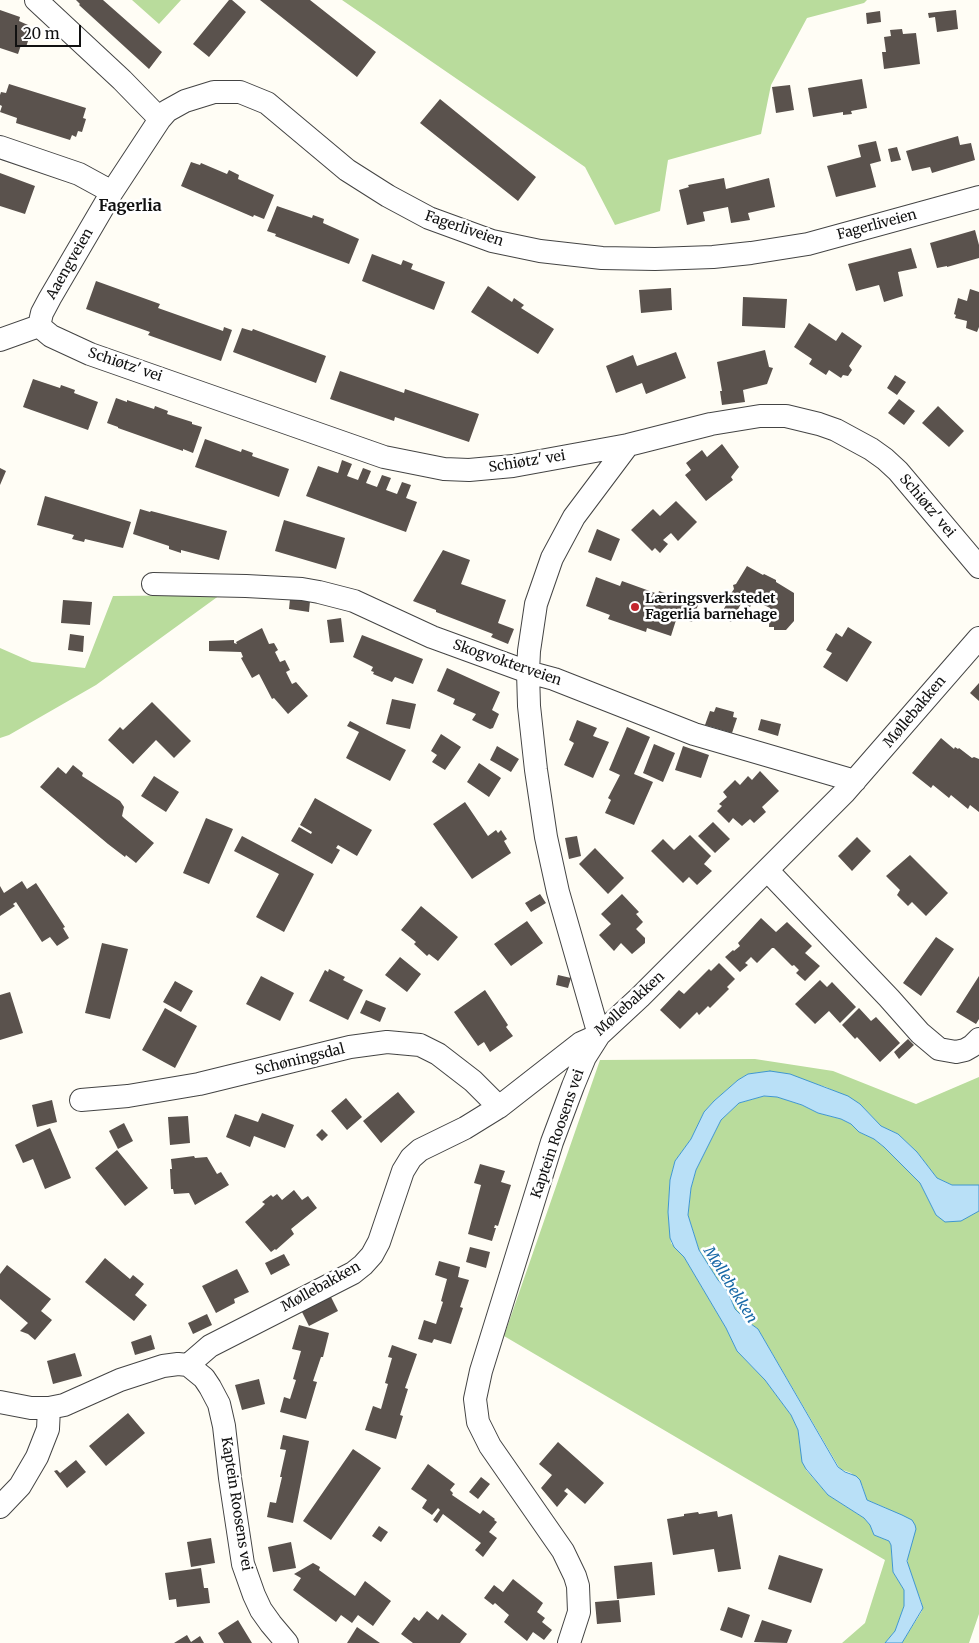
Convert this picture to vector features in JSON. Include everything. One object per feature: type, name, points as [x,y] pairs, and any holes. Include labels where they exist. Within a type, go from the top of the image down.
[{"type":"street","points":[[36,0],[122,80],[160,119]]},
{"type":"street","name":"Fagerliveien","points":[[160,119],[166,110],[200,95],[228,91],[247,94],[278,111],[347,170],[388,196],[429,218],[476,236],[518,247],[602,258],[712,257],[808,244],[979,197]]},
{"type":"street","name":"Aaengveien","points":[[39,326],[42,313],[50,298],[112,192],[160,119]]},
{"type":"street","points":[[0,147],[79,174],[112,192]]},
{"type":"street","points":[[0,340],[39,326]]},
{"type":"street","name":"Schiøtz' vei","points":[[39,326],[51,336],[90,354],[384,457],[444,469],[469,470],[506,467],[628,445],[711,424],[760,416],[786,416],[819,424],[836,430],[871,449],[886,460],[898,471],[979,567]]},
{"type":"street","points":[[599,1035],[558,892],[546,837],[529,706],[529,651],[536,604],[552,558],[574,517],[628,445]]},
{"type":"street","name":"Skogvokterveien","points":[[153,584],[302,588],[319,592],[354,602],[432,637],[528,672],[554,678],[694,734],[855,781]]},
{"type":"street","name":"Møllebakken","points":[[188,1365],[196,1356],[210,1346],[353,1273],[364,1265],[379,1242],[403,1171],[411,1158],[420,1150],[465,1128],[499,1107],[581,1044],[599,1035],[640,997],[815,823],[855,781],[979,638]]},
{"type":"street","points":[[766,870],[889,998],[920,1033],[939,1048],[956,1052],[972,1046],[979,1039]]},
{"type":"street","name":"Kaptein Roosens vei","points":[[569,1643],[579,1612],[576,1576],[563,1551],[490,1446],[478,1422],[475,1399],[481,1371],[552,1142],[585,1057],[599,1035]]},
{"type":"street","name":"Schøningsdal","points":[[81,1100],[169,1090],[255,1072],[350,1047],[387,1042],[420,1045],[438,1054],[473,1081],[499,1107]]},
{"type":"street","points":[[0,1402],[31,1408],[49,1408],[64,1405],[120,1380],[163,1366],[188,1365]]},
{"type":"street","name":"Kaptein Roosens vei","points":[[188,1365],[204,1378],[219,1404],[224,1426],[230,1478],[244,1564],[254,1594],[262,1610],[287,1643]]},
{"type":"street","points":[[0,1507],[20,1486],[37,1457],[48,1429],[49,1408]]},
{"type":"green space","points":[[132,0],[181,0],[159,24]]},
{"type":"green space","points":[[342,0],[867,0],[864,3],[807,18],[771,85],[761,134],[668,160],[660,211],[615,225],[585,167]]},
{"type":"green space","points":[[220,595],[96,685],[9,735],[0,738],[0,648],[32,662],[85,668],[113,596]]},
{"type":"green space","points":[[755,1059],[833,1071],[916,1104],[979,1077],[979,1185],[952,1185],[937,1178],[917,1152],[898,1134],[881,1126],[860,1104],[826,1087],[802,1080],[790,1074],[763,1072],[748,1074],[738,1080],[704,1112],[691,1139],[675,1161],[670,1180],[668,1212],[671,1243],[684,1257],[726,1328],[737,1351],[765,1380],[791,1415],[798,1430],[806,1470],[828,1495],[864,1518],[870,1525],[874,1535],[889,1541],[891,1545],[893,1572],[904,1590],[904,1606],[895,1631],[885,1643],[842,1643],[865,1623],[885,1560],[504,1336],[600,1060]]},
{"type":"green space","points":[[764,1096],[777,1097],[802,1105],[818,1113],[841,1119],[851,1124],[859,1132],[874,1139],[920,1183],[936,1215],[960,1221],[979,1211],[979,1614],[969,1643],[902,1643],[922,1611],[922,1604],[908,1566],[908,1556],[886,1508],[867,1500],[862,1485],[851,1473],[840,1469],[758,1329],[735,1309],[727,1290],[718,1280],[699,1250],[688,1215],[691,1188],[696,1170],[721,1120],[739,1103]]},
{"type":"water","points":[[770,1071],[790,1074],[848,1096],[860,1104],[881,1126],[898,1134],[917,1152],[937,1178],[952,1185],[979,1185],[979,1211],[961,1221],[945,1222],[936,1215],[920,1183],[874,1139],[859,1132],[851,1124],[841,1119],[818,1113],[802,1105],[777,1097],[764,1096],[739,1103],[721,1120],[696,1170],[691,1188],[688,1215],[699,1250],[718,1280],[727,1290],[735,1309],[758,1329],[838,1467],[860,1480],[867,1500],[912,1520],[915,1525],[916,1529],[907,1561],[923,1608],[902,1643],[885,1643],[895,1631],[904,1606],[904,1590],[893,1572],[889,1541],[874,1535],[870,1525],[864,1518],[828,1495],[806,1469],[802,1462],[798,1430],[791,1415],[765,1380],[737,1351],[726,1328],[684,1257],[674,1247],[670,1238],[668,1212],[670,1180],[675,1161],[691,1139],[704,1112],[738,1080],[748,1074]]},
{"type":"building","points":[[76,0],[103,0],[162,52],[149,69],[79,5]]},
{"type":"building","points":[[229,0],[232,0],[246,12],[209,57],[193,44]]},
{"type":"building","points":[[260,0],[310,0],[376,52],[357,77]]},
{"type":"building","points":[[0,10],[20,17],[19,21],[28,25],[26,30],[31,32],[26,47],[21,45],[18,54],[0,48]]},
{"type":"building","points":[[956,10],[958,29],[937,32],[935,17],[929,18],[928,13]]},
{"type":"building","points":[[880,11],[881,22],[867,24],[866,13]]},
{"type":"building","points":[[902,29],[903,34],[916,33],[920,64],[884,69],[882,52],[886,52],[884,37],[891,36],[890,30]]},
{"type":"building","points":[[862,79],[867,108],[851,111],[852,114],[843,115],[843,112],[813,117],[808,88]]},
{"type":"building","points":[[9,84],[86,108],[83,118],[86,119],[82,132],[78,131],[76,137],[72,135],[70,140],[16,123],[17,118],[0,112],[2,106],[0,105],[0,95],[1,92],[6,93]]},
{"type":"building","points":[[790,85],[794,110],[776,113],[772,87]]},
{"type":"building","points":[[440,99],[536,177],[518,201],[420,123]]},
{"type":"building","points":[[958,136],[960,145],[971,143],[975,160],[932,173],[930,167],[912,171],[906,151]]},
{"type":"building","points":[[876,141],[881,161],[870,164],[876,187],[836,197],[827,166],[861,157],[858,145]]},
{"type":"building","points":[[897,147],[901,160],[891,162],[888,149]]},
{"type":"building","points":[[191,162],[200,165],[201,163],[227,174],[229,170],[239,175],[238,179],[274,195],[264,219],[254,215],[253,217],[181,186]]},
{"type":"building","points":[[0,173],[35,186],[25,214],[0,206]]},
{"type":"building","points":[[724,178],[726,189],[769,178],[775,207],[748,213],[750,220],[731,223],[728,207],[703,212],[705,221],[687,225],[679,190],[689,187],[688,185]]},
{"type":"building","points":[[277,206],[312,218],[313,215],[324,219],[323,223],[359,239],[349,264],[275,236],[276,234],[267,231]]},
{"type":"building","points":[[975,230],[979,245],[979,258],[937,268],[930,243]]},
{"type":"building","points":[[911,248],[917,268],[898,272],[903,296],[884,302],[879,285],[856,291],[848,264]]},
{"type":"building","points":[[372,254],[401,265],[403,260],[413,264],[411,269],[445,282],[434,310],[362,281]]},
{"type":"building","points":[[96,281],[160,304],[158,308],[223,331],[224,327],[232,330],[221,361],[148,335],[150,332],[86,309]]},
{"type":"building","points":[[488,286],[512,302],[514,298],[524,305],[521,308],[554,329],[538,354],[471,312]]},
{"type":"building","points":[[671,288],[672,310],[641,313],[639,290]]},
{"type":"building","points":[[970,289],[979,292],[979,327],[977,332],[966,328],[967,321],[955,318],[956,315],[954,314],[958,298],[967,301]]},
{"type":"building","points":[[743,297],[787,299],[785,328],[742,326]]},
{"type":"building","points":[[809,323],[836,341],[842,332],[862,346],[849,366],[852,370],[848,376],[843,375],[841,378],[829,370],[826,375],[809,364],[812,359],[794,347]]},
{"type":"building","points":[[242,328],[252,331],[253,329],[326,356],[316,383],[233,352]]},
{"type":"building","points":[[765,350],[769,367],[773,368],[767,384],[743,390],[745,402],[722,405],[720,391],[722,391],[717,362]]},
{"type":"building","points":[[676,352],[686,378],[646,394],[642,383],[616,393],[606,366],[633,355],[637,366]]},
{"type":"building","points":[[340,371],[404,393],[405,389],[479,414],[469,442],[395,417],[394,421],[330,399]]},
{"type":"building","points":[[895,375],[906,382],[897,395],[887,388]]},
{"type":"building","points":[[33,379],[60,388],[61,385],[75,390],[74,393],[98,402],[88,430],[23,407]]},
{"type":"building","points":[[116,398],[154,409],[155,406],[168,411],[167,414],[202,427],[193,453],[107,423]]},
{"type":"building","points":[[899,399],[915,411],[904,425],[888,413]]},
{"type":"building","points":[[938,406],[964,431],[949,447],[922,423]]},
{"type":"building","points":[[205,439],[241,452],[242,449],[253,453],[252,456],[289,469],[279,497],[195,467]]},
{"type":"building","points":[[722,444],[739,467],[731,477],[733,480],[706,501],[685,475],[691,470],[686,463],[702,450],[707,457]]},
{"type":"building","points":[[342,460],[352,464],[347,476],[358,480],[363,468],[371,471],[366,483],[377,487],[382,475],[391,478],[386,490],[397,494],[402,482],[411,485],[406,498],[417,502],[406,532],[306,496],[318,466],[338,473]]},
{"type":"building","points":[[0,468],[6,471],[0,485]]},
{"type":"building","points":[[45,496],[131,522],[123,548],[85,539],[84,542],[72,539],[74,535],[37,525]]},
{"type":"building","points":[[676,501],[697,522],[678,541],[671,533],[663,540],[668,544],[660,553],[655,548],[652,551],[631,530],[653,509],[660,516]]},
{"type":"building","points":[[140,509],[227,531],[219,560],[181,550],[181,553],[169,549],[169,546],[133,534]]},
{"type":"building","points":[[284,520],[345,538],[336,569],[275,551]]},
{"type":"building","points":[[597,529],[620,539],[611,561],[588,552]]},
{"type":"building","points":[[443,550],[470,560],[461,584],[506,600],[498,623],[514,629],[508,644],[491,637],[493,634],[413,601]]},
{"type":"building","points":[[747,566],[776,580],[776,582],[794,593],[794,621],[786,630],[774,630],[774,627],[769,627],[770,608],[754,600],[750,607],[742,602],[731,622],[720,616],[734,589],[733,585],[736,584]]},
{"type":"building","points":[[596,577],[620,586],[622,581],[658,594],[659,591],[698,605],[692,622],[677,617],[671,636],[647,628],[646,632],[608,619],[610,615],[586,606]]},
{"type":"building","points":[[290,599],[310,601],[309,612],[289,609]]},
{"type":"building","points":[[63,600],[92,602],[90,625],[61,623]]},
{"type":"building","points":[[341,618],[344,642],[330,643],[327,620]]},
{"type":"building","points":[[848,627],[872,642],[847,682],[823,667],[832,653],[826,650],[836,633],[842,637]]},
{"type":"building","points":[[262,628],[269,644],[274,643],[278,650],[275,652],[280,662],[285,660],[290,670],[286,672],[292,684],[296,682],[308,696],[288,714],[274,698],[272,699],[259,674],[252,678],[241,658],[243,657],[241,652],[209,651],[209,641],[234,640],[234,643],[237,644],[236,642]]},
{"type":"building","points":[[70,634],[84,636],[83,652],[68,650]]},
{"type":"building","points":[[362,635],[423,659],[413,684],[395,677],[392,682],[373,674],[374,672],[371,671],[373,667],[353,657]]},
{"type":"building","points":[[447,668],[500,692],[492,710],[499,714],[493,728],[490,729],[472,720],[476,714],[453,704],[455,699],[437,691]]},
{"type":"building","points":[[979,683],[979,701],[970,693]]},
{"type":"building","points":[[392,699],[416,704],[410,729],[386,724]]},
{"type":"building","points":[[152,702],[191,741],[174,758],[156,740],[133,764],[108,740],[120,727],[123,730]]},
{"type":"building","points":[[716,707],[734,712],[733,717],[737,718],[732,733],[705,725],[710,711],[714,712]]},
{"type":"building","points":[[761,719],[781,724],[778,736],[758,730]]},
{"type":"building","points":[[577,720],[597,728],[593,736],[609,742],[593,778],[564,765],[574,743],[569,740]]},
{"type":"building","points":[[350,721],[406,750],[390,781],[346,758],[359,732],[347,726]]},
{"type":"building","points":[[627,727],[650,737],[634,774],[653,782],[634,825],[605,813],[611,800],[608,798],[620,775],[609,770]]},
{"type":"building","points":[[441,734],[461,747],[445,770],[432,762],[437,755],[431,751]]},
{"type":"building","points":[[941,738],[954,749],[955,747],[959,748],[972,758],[979,759],[979,812],[970,805],[968,809],[951,795],[949,798],[933,785],[931,788],[912,773]]},
{"type":"building","points":[[654,744],[675,753],[663,782],[643,773]]},
{"type":"building","points":[[497,746],[519,759],[511,772],[490,760]]},
{"type":"building","points":[[683,746],[709,755],[701,778],[675,770]]},
{"type":"building","points":[[479,763],[501,778],[489,797],[467,782]]},
{"type":"building","points":[[73,765],[83,773],[82,776],[120,801],[124,807],[122,816],[154,843],[136,863],[108,844],[40,787],[58,767],[66,774]]},
{"type":"building","points":[[760,771],[779,791],[762,807],[766,812],[754,823],[750,819],[742,826],[733,818],[729,823],[717,811],[722,806],[719,804],[727,797],[723,792],[735,780],[740,785],[748,776],[752,780]]},
{"type":"building","points":[[154,776],[179,792],[166,812],[141,796]]},
{"type":"building","points":[[315,798],[372,830],[357,856],[338,845],[336,848],[340,850],[332,864],[291,841],[299,827],[311,834],[312,832],[300,825]]},
{"type":"building","points":[[465,802],[488,836],[496,830],[498,833],[501,830],[507,839],[504,841],[511,853],[472,879],[433,824]]},
{"type":"building","points":[[206,818],[233,829],[209,884],[183,873]]},
{"type":"building","points":[[713,822],[730,839],[715,853],[698,836]]},
{"type":"building","points":[[690,835],[711,856],[704,864],[712,871],[697,885],[689,877],[683,883],[651,851],[663,839],[674,850]]},
{"type":"building","points":[[242,836],[314,874],[284,932],[256,917],[279,874],[234,851]]},
{"type":"building","points":[[577,836],[581,856],[569,859],[565,838]]},
{"type":"building","points":[[857,837],[871,851],[852,871],[838,856]]},
{"type":"building","points":[[595,848],[624,878],[608,894],[579,864]]},
{"type":"building","points":[[910,855],[948,893],[926,916],[912,902],[908,906],[897,895],[900,890],[886,876]]},
{"type":"building","points":[[22,881],[27,889],[36,883],[65,927],[63,928],[69,938],[57,946],[50,937],[42,942],[16,902],[13,904],[15,906],[0,916],[0,886],[4,893]]},
{"type":"building","points":[[540,894],[546,903],[531,912],[525,903]]},
{"type":"building","points":[[622,894],[639,912],[636,914],[643,922],[636,929],[645,938],[645,943],[632,954],[621,943],[614,951],[599,935],[611,924],[601,914]]},
{"type":"building","points":[[421,906],[458,937],[438,961],[429,954],[427,956],[414,944],[416,942],[401,930]]},
{"type":"building","points":[[761,918],[776,932],[787,922],[812,946],[805,953],[820,966],[805,981],[796,973],[799,970],[794,965],[792,966],[774,948],[757,963],[751,957],[745,963],[748,965],[740,972],[725,957],[740,946],[738,943]]},
{"type":"building","points":[[527,921],[543,943],[511,966],[494,944]]},
{"type":"building","points":[[936,937],[954,949],[921,996],[903,983]]},
{"type":"building","points":[[102,943],[128,949],[110,1019],[85,1013]]},
{"type":"building","points":[[400,957],[421,974],[407,992],[385,975]]},
{"type":"building","points":[[719,963],[735,979],[727,987],[729,989],[710,1008],[708,1006],[699,1015],[697,1012],[680,1029],[660,1010],[679,990],[684,994],[709,969],[711,971]]},
{"type":"building","points":[[329,969],[345,977],[343,980],[363,990],[348,1020],[309,1001],[325,970],[328,972]]},
{"type":"building","points":[[558,975],[571,978],[568,988],[556,985]]},
{"type":"building","points":[[261,976],[294,993],[280,1021],[246,1004]]},
{"type":"building","points":[[979,976],[979,1019],[976,1024],[956,1012]]},
{"type":"building","points":[[820,980],[827,987],[832,982],[856,1007],[840,1023],[829,1011],[815,1024],[795,1004]]},
{"type":"building","points":[[175,981],[193,991],[181,1012],[163,1002]]},
{"type":"building","points":[[485,990],[513,1036],[490,1052],[484,1042],[478,1046],[454,1012]]},
{"type":"building","points":[[10,992],[23,1033],[0,1040],[0,995]]},
{"type":"building","points":[[366,1000],[386,1008],[380,1022],[360,1013]]},
{"type":"building","points":[[165,1008],[197,1026],[175,1068],[142,1050]]},
{"type":"building","points":[[859,1008],[871,1021],[876,1017],[900,1043],[880,1062],[857,1037],[855,1039],[842,1025]]},
{"type":"building","points":[[908,1039],[914,1045],[899,1059],[894,1052]]},
{"type":"building","points":[[398,1092],[415,1112],[381,1143],[363,1121]]},
{"type":"building","points":[[346,1098],[362,1117],[347,1130],[331,1111]]},
{"type":"building","points":[[52,1100],[57,1122],[37,1127],[32,1105]]},
{"type":"building","points":[[262,1113],[294,1125],[285,1148],[254,1136],[250,1147],[226,1137],[235,1114],[258,1122]]},
{"type":"building","points":[[188,1116],[190,1143],[170,1145],[168,1117]]},
{"type":"building","points":[[124,1123],[133,1141],[118,1149],[109,1131]]},
{"type":"building","points":[[50,1128],[71,1178],[45,1189],[33,1159],[23,1163],[15,1145]]},
{"type":"building","points":[[322,1129],[328,1135],[322,1141],[316,1135]]},
{"type":"building","points":[[117,1150],[148,1188],[125,1206],[95,1168]]},
{"type":"building","points":[[194,1156],[195,1158],[207,1157],[217,1174],[221,1172],[229,1185],[195,1205],[189,1193],[174,1194],[173,1189],[171,1189],[170,1169],[172,1169],[171,1159]]},
{"type":"building","points":[[480,1164],[505,1171],[501,1182],[511,1185],[498,1226],[495,1225],[494,1228],[496,1228],[492,1241],[468,1234],[481,1185],[474,1183]]},
{"type":"building","points":[[294,1190],[302,1200],[308,1196],[317,1208],[291,1229],[294,1234],[276,1250],[271,1252],[245,1222],[265,1204],[262,1202],[271,1195],[273,1197],[277,1194],[282,1200]]},
{"type":"building","points":[[470,1247],[490,1252],[486,1268],[466,1262]]},
{"type":"building","points":[[284,1254],[290,1265],[271,1275],[265,1263]]},
{"type":"building","points":[[105,1258],[130,1279],[133,1275],[144,1284],[135,1295],[147,1305],[134,1321],[85,1282]]},
{"type":"building","points":[[439,1261],[460,1267],[458,1277],[469,1280],[460,1307],[463,1308],[451,1344],[434,1339],[432,1343],[418,1339],[424,1320],[436,1324],[443,1302],[441,1301],[447,1279],[435,1275]]},
{"type":"building","points":[[7,1265],[51,1299],[41,1311],[52,1320],[35,1340],[28,1334],[20,1331],[28,1323],[0,1299],[0,1274]]},
{"type":"building","points":[[237,1269],[249,1292],[234,1299],[235,1303],[216,1313],[202,1286]]},
{"type":"building","points":[[330,1295],[338,1311],[309,1326],[301,1310]]},
{"type":"building","points":[[207,1314],[212,1325],[193,1334],[188,1323]]},
{"type":"building","points":[[299,1325],[329,1333],[323,1357],[321,1357],[313,1381],[317,1382],[306,1419],[280,1412],[284,1397],[290,1399],[296,1380],[293,1379],[301,1351],[292,1349]]},
{"type":"building","points":[[151,1335],[155,1349],[135,1355],[131,1342]]},
{"type":"building","points":[[392,1345],[417,1354],[405,1388],[408,1389],[400,1415],[403,1416],[396,1439],[365,1430],[373,1406],[381,1409],[388,1384],[385,1383],[392,1358],[388,1357]]},
{"type":"building","points":[[75,1353],[82,1376],[53,1384],[47,1361]]},
{"type":"building","points":[[259,1379],[265,1404],[242,1410],[235,1385]]},
{"type":"building","points":[[128,1413],[145,1433],[106,1466],[89,1446]]},
{"type":"building","points":[[283,1435],[309,1441],[293,1523],[267,1517],[270,1502],[276,1503],[282,1477],[280,1477],[286,1450],[280,1449]]},
{"type":"building","points":[[558,1442],[604,1483],[585,1504],[567,1488],[564,1491],[568,1494],[557,1507],[541,1488],[552,1475],[539,1464]]},
{"type":"building","points":[[353,1449],[381,1468],[331,1540],[303,1521]]},
{"type":"building","points":[[76,1460],[86,1472],[67,1488],[54,1471],[57,1470],[60,1473]]},
{"type":"building","points":[[428,1464],[455,1484],[450,1490],[453,1493],[452,1495],[480,1514],[483,1510],[497,1522],[489,1532],[497,1538],[483,1557],[475,1550],[481,1543],[443,1514],[437,1523],[433,1520],[440,1510],[438,1508],[432,1515],[422,1508],[427,1500],[411,1489]]},
{"type":"building","points":[[481,1477],[490,1484],[478,1499],[469,1492]]},
{"type":"building","points":[[717,1511],[718,1517],[732,1514],[741,1569],[718,1572],[714,1549],[673,1555],[667,1519],[684,1516],[684,1514]]},
{"type":"building","points":[[379,1526],[388,1532],[381,1542],[372,1536]]},
{"type":"building","points":[[211,1538],[215,1563],[191,1567],[187,1542]]},
{"type":"building","points":[[291,1542],[296,1568],[273,1572],[268,1547]]},
{"type":"building","points":[[779,1555],[823,1569],[811,1603],[768,1589]]},
{"type":"building","points":[[652,1562],[655,1595],[617,1599],[614,1566]]},
{"type":"building","points":[[313,1563],[320,1567],[319,1570],[355,1596],[365,1581],[391,1601],[373,1626],[358,1615],[352,1623],[341,1615],[336,1622],[293,1590],[301,1578],[294,1574]]},
{"type":"building","points":[[201,1568],[204,1588],[208,1588],[210,1603],[177,1607],[176,1599],[169,1600],[165,1573]]},
{"type":"building","points":[[513,1579],[543,1603],[537,1612],[545,1618],[542,1622],[552,1630],[544,1640],[533,1632],[527,1641],[504,1622],[509,1615],[495,1603],[493,1605],[484,1598],[494,1585],[503,1592]]},
{"type":"building","points":[[619,1600],[621,1622],[597,1624],[595,1602]]},
{"type":"building","points":[[728,1607],[750,1615],[742,1638],[720,1630]]},
{"type":"building","points":[[427,1611],[438,1620],[442,1614],[467,1634],[460,1643],[413,1643],[401,1634],[414,1617],[419,1621]]},
{"type":"building","points":[[238,1620],[252,1643],[224,1643],[218,1633]]},
{"type":"building","points":[[762,1620],[792,1630],[787,1643],[754,1642]]},
{"type":"building","points":[[357,1627],[380,1643],[347,1643]]},
{"type":"building","points":[[187,1635],[191,1642],[200,1636],[204,1643],[174,1643]]},
{"type":"place","name":"Læringsverkstedet Fagerlia barnehage","points":[[635,607]]},
{"type":"district","name":"Fagerlia","points":[[130,206]]},
{"type":"water label","name":"Møllebekken","points":[[730,1285]]}]
